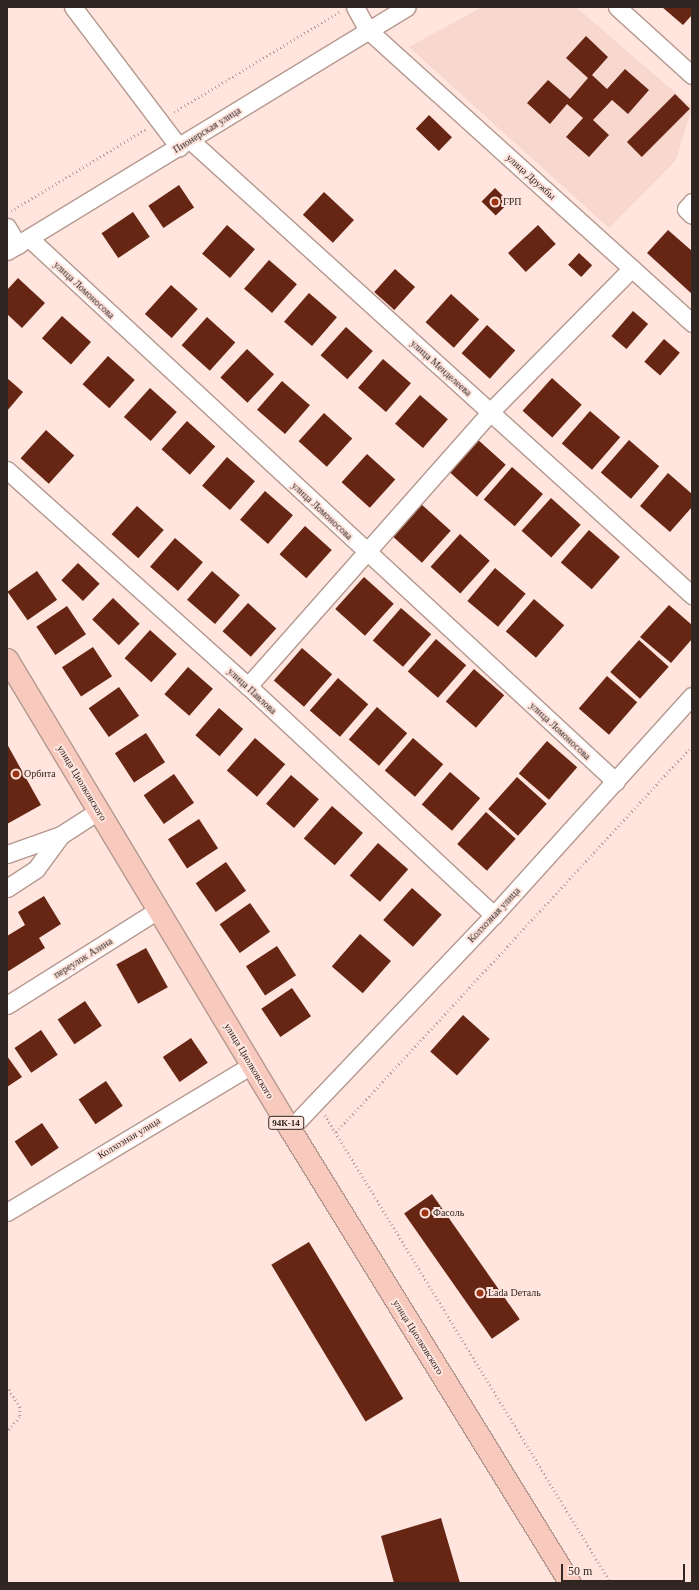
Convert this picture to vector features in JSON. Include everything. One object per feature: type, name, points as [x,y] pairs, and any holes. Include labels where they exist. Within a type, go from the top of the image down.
[{"type":"main road","name":"улица Циолковского","points":[[10,673],[98,811],[290,1129],[570,1583]]},
{"type":"street","name":"улица Менделеева","points":[[73,7],[159,121],[490,412],[692,595]]},
{"type":"street","name":"улица Дружбы","points":[[355,7],[368,30],[692,323]]},
{"type":"street","name":"Пионерская улица","points":[[18,245],[406,7]]},
{"type":"street","points":[[617,7],[692,75]]},
{"type":"street","points":[[692,202],[686,209],[692,215]]},
{"type":"street","name":"улица Ломоносова","points":[[7,227],[18,245],[366,552],[616,782]]},
{"type":"street","points":[[248,686],[490,412],[632,268]]},
{"type":"street","name":"улица Павлова","points":[[7,470],[248,686],[494,915]]},
{"type":"street","name":"Колхозная улица","points":[[290,1129],[494,915],[616,782],[692,696]]},
{"type":"street","points":[[7,854],[61,835],[98,811]]},
{"type":"street","points":[[7,888],[36,870],[61,835]]},
{"type":"street","name":"переулок Азина","points":[[7,1005],[158,910]]},
{"type":"street","name":"Колхозная улица","points":[[7,1212],[252,1065]]},
{"type":"path","points":[[7,213],[348,7]]},
{"type":"path","points":[[336,1132],[692,746]]},
{"type":"path","points":[[316,1101],[611,1583]]},
{"type":"path","points":[[7,1386],[20,1407],[20,1417],[7,1432]]},
{"type":"shaded area","points":[[482,7],[576,7],[692,107],[676,160],[609,228],[409,47]]},
{"type":"building","points":[[662,7],[692,7],[692,15],[683,25]]},
{"type":"building","points":[[586,36],[608,57],[592,75],[607,89],[625,69],[649,90],[628,114],[612,100],[593,120],[609,135],[589,157],[566,137],[583,118],[567,104],[550,124],[527,103],[548,80],[570,99],[588,78],[566,58]]},
{"type":"building","points":[[675,94],[690,109],[642,157],[627,142]]},
{"type":"building","points":[[429,115],[452,137],[439,151],[416,129]]},
{"type":"building","points":[[179,185],[194,207],[163,228],[148,206]]},
{"type":"building","name":"ГРП","points":[[495,188],[509,202],[496,216],[482,201]]},
{"type":"building","points":[[324,192],[354,220],[333,243],[303,215]]},
{"type":"building","points":[[133,212],[150,237],[118,258],[101,233]]},
{"type":"building","points":[[227,225],[255,249],[230,278],[202,254]]},
{"type":"building","points":[[538,225],[556,244],[526,272],[508,253]]},
{"type":"building","points":[[668,230],[692,251],[692,294],[647,253]]},
{"type":"building","points":[[579,253],[592,265],[581,277],[568,265]]},
{"type":"building","points":[[269,260],[297,284],[272,313],[244,289]]},
{"type":"building","points":[[395,269],[415,287],[394,310],[374,292]]},
{"type":"building","points":[[18,278],[45,303],[22,328],[7,314],[7,290]]},
{"type":"building","points":[[171,285],[198,309],[172,338],[145,314]]},
{"type":"building","points":[[309,293],[337,317],[312,346],[284,322]]},
{"type":"building","points":[[451,294],[479,319],[454,348],[426,322]]},
{"type":"building","points":[[633,311],[648,324],[626,349],[611,336]]},
{"type":"building","points":[[62,316],[91,342],[71,364],[42,338]]},
{"type":"building","points":[[207,317],[235,342],[210,371],[182,345]]},
{"type":"building","points":[[487,325],[515,350],[490,379],[462,353]]},
{"type":"building","points":[[346,327],[373,351],[347,379],[321,355]]},
{"type":"building","points":[[664,339],[680,353],[660,375],[644,362]]},
{"type":"building","points":[[247,349],[274,374],[247,403],[220,378]]},
{"type":"building","points":[[108,356],[135,380],[109,408],[83,384]]},
{"type":"building","points":[[383,359],[411,383],[386,412],[358,388]]},
{"type":"building","points":[[7,378],[23,392],[7,411]]},
{"type":"building","points":[[552,378],[582,405],[552,437],[523,411]]},
{"type":"building","points":[[282,381],[310,405],[285,434],[257,410]]},
{"type":"building","points":[[150,388],[177,412],[151,441],[124,417]]},
{"type":"building","points":[[420,395],[448,419],[423,448],[395,424]]},
{"type":"building","points":[[590,411],[620,437],[592,470],[562,443]]},
{"type":"building","points":[[324,413],[352,438],[327,467],[299,441]]},
{"type":"building","points":[[187,421],[215,446],[190,475],[162,449]]},
{"type":"building","points":[[46,430],[74,455],[49,484],[21,458]]},
{"type":"building","points":[[476,438],[506,465],[477,497],[447,470]]},
{"type":"building","points":[[629,440],[659,466],[631,499],[601,472]]},
{"type":"building","points":[[367,454],[395,479],[370,508],[342,482]]},
{"type":"building","points":[[227,457],[255,481],[230,510],[202,486]]},
{"type":"building","points":[[512,467],[543,494],[515,526],[484,499]]},
{"type":"building","points":[[668,473],[692,494],[692,507],[670,532],[640,506]]},
{"type":"building","points":[[265,491],[293,515],[268,544],[240,520]]},
{"type":"building","points":[[551,498],[581,525],[551,557],[522,531]]},
{"type":"building","points":[[421,504],[451,531],[422,563],[392,536]]},
{"type":"building","points":[[137,506],[164,530],[138,558],[112,534]]},
{"type":"building","points":[[305,526],[332,550],[306,578],[280,554]]},
{"type":"building","points":[[589,530],[620,557],[592,589],[561,562]]},
{"type":"building","points":[[460,534],[490,561],[460,593],[431,567]]},
{"type":"building","points":[[175,538],[203,562],[178,591],[150,567]]},
{"type":"building","points":[[78,563],[100,584],[83,601],[61,580]]},
{"type":"building","points":[[495,568],[526,594],[498,627],[467,601]]},
{"type":"building","points":[[37,571],[57,600],[28,620],[8,592]]},
{"type":"building","points":[[212,571],[240,595],[215,624],[187,600]]},
{"type":"building","points":[[364,577],[394,604],[365,636],[335,609]]},
{"type":"building","points":[[113,598],[140,624],[119,645],[92,620]]},
{"type":"building","points":[[534,599],[564,625],[536,658],[506,631]]},
{"type":"building","points":[[248,603],[276,628],[251,657],[223,631]]},
{"type":"building","points":[[669,605],[692,625],[692,639],[671,663],[640,637]]},
{"type":"building","points":[[67,606],[86,634],[55,655],[36,627]]},
{"type":"building","points":[[401,608],[431,634],[403,667],[373,640]]},
{"type":"building","points":[[150,630],[177,654],[151,682],[125,658]]},
{"type":"building","points":[[436,639],[466,665],[438,698],[408,671]]},
{"type":"building","points":[[639,640],[669,667],[640,699],[610,672]]},
{"type":"building","points":[[93,647],[112,676],[81,697],[62,667]]},
{"type":"building","points":[[302,648],[332,674],[304,707],[274,680]]},
{"type":"building","points":[[188,667],[213,689],[189,716],[164,694]]},
{"type":"building","points":[[474,669],[504,695],[476,728],[446,701]]},
{"type":"building","points":[[607,676],[637,702],[609,735],[579,708]]},
{"type":"building","points":[[338,678],[368,704],[340,737],[310,710]]},
{"type":"building","points":[[119,687],[139,716],[109,737],[89,708]]},
{"type":"building","points":[[377,707],[407,733],[379,766],[349,739]]},
{"type":"building","points":[[219,708],[243,729],[220,756],[195,735]]},
{"type":"building","points":[[146,733],[165,762],[134,783],[115,753]]},
{"type":"building","points":[[255,738],[285,764],[257,797],[227,770]]},
{"type":"building","points":[[413,738],[443,764],[415,797],[385,770]]},
{"type":"building","points":[[547,741],[577,767],[549,800],[519,773]]},
{"type":"building","name":"Орбита","points":[[7,744],[41,805],[7,824]]},
{"type":"building","points":[[450,772],[480,798],[452,831],[422,804]]},
{"type":"building","points":[[174,774],[194,803],[164,824],[144,795]]},
{"type":"building","points":[[291,775],[319,799],[294,828],[266,804]]},
{"type":"building","points":[[517,777],[547,804],[518,836],[488,809]]},
{"type":"building","points":[[332,806],[363,833],[335,865],[304,838]]},
{"type":"building","points":[[486,812],[516,839],[487,871],[457,844]]},
{"type":"building","points":[[199,819],[218,848],[187,869],[168,839]]},
{"type":"building","points":[[378,843],[408,869],[380,902],[350,875]]},
{"type":"building","points":[[226,862],[246,891],[216,912],[196,883]]},
{"type":"building","points":[[412,888],[442,915],[413,947],[383,920]]},
{"type":"building","points":[[44,896],[61,924],[39,938],[45,948],[7,972],[7,936],[25,925],[18,912]]},
{"type":"building","points":[[250,903],[270,932],[240,953],[220,924]]},
{"type":"building","points":[[360,934],[391,961],[363,993],[332,966]]},
{"type":"building","points":[[277,946],[296,975],[265,996],[246,966]]},
{"type":"building","points":[[146,948],[168,987],[138,1004],[116,964]]},
{"type":"building","points":[[292,988],[311,1016],[280,1037],[261,1009]]},
{"type":"building","points":[[85,1001],[102,1026],[74,1044],[58,1019]]},
{"type":"building","points":[[463,1015],[490,1039],[457,1076],[430,1051]]},
{"type":"building","points":[[41,1030],[58,1055],[31,1073],[14,1048]]},
{"type":"building","points":[[191,1038],[208,1063],[180,1082],[163,1057]]},
{"type":"building","points":[[7,1056],[22,1077],[7,1087]]},
{"type":"building","points":[[106,1081],[123,1106],[95,1124],[79,1099]]},
{"type":"building","points":[[42,1123],[59,1148],[31,1166],[15,1141]]},
{"type":"building","points":[[432,1194],[520,1319],[492,1339],[404,1214]]},
{"type":"building","points":[[309,1242],[403,1399],[366,1422],[271,1265]]},
{"type":"building","points":[[441,1518],[460,1583],[394,1583],[381,1536]]},
{"type":"place","name":"ГРП","points":[[495,202]]},
{"type":"place","name":"Орбита","points":[[16,774]]},
{"type":"place","name":"Фасоль","points":[[425,1213]]},
{"type":"place","name":"Lada Dеталь","points":[[480,1293]]}]
